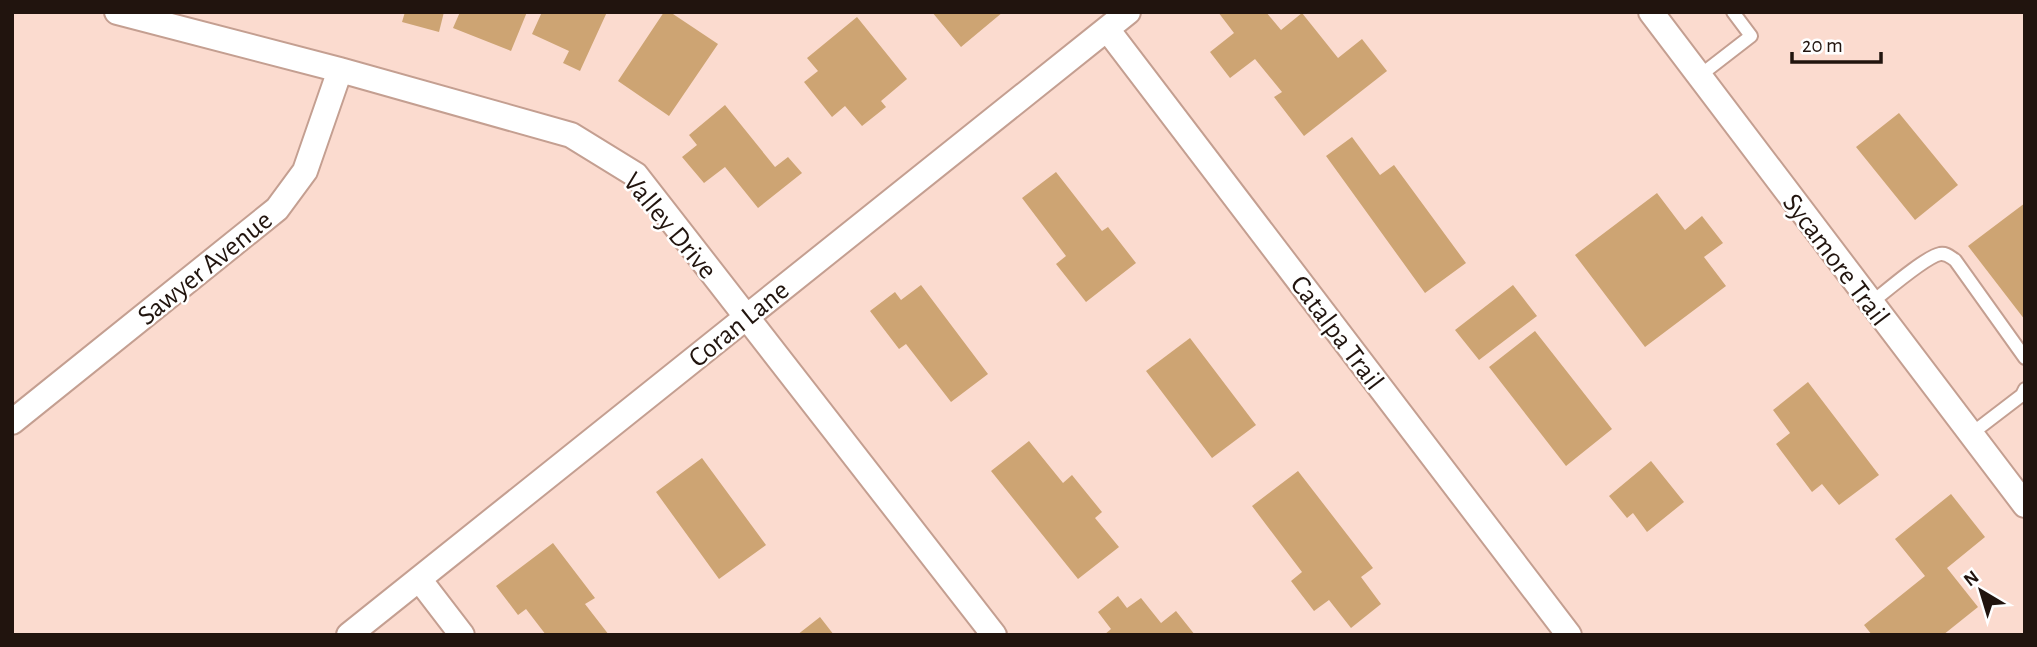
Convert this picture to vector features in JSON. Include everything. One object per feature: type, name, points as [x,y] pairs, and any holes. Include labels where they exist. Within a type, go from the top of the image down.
[{"type":"street","name":"Valley Drive","points":[[117,12],[340,70],[571,135],[636,175],[994,635]]},
{"type":"street","name":"Coran Lane","points":[[349,635],[1128,12]]},
{"type":"street","name":"Sycamore Trail","points":[[1651,12],[2025,505]]},
{"type":"street","name":"Catalpa Trail","points":[[1107,29],[1569,635]]},
{"type":"street","name":"Sawyer Avenue","points":[[12,422],[277,209],[305,171],[340,70]]},
{"type":"street","points":[[419,579],[462,635]]},
{"type":"lane","points":[[1698,77],[1751,36],[1733,12]]},
{"type":"lane","points":[[1871,303],[1927,261],[1938,254],[1947,254],[1955,260],[2025,358]]},
{"type":"lane","points":[[1971,434],[2022,395],[2025,389]]},
{"type":"building","points":[[405,12],[444,12],[439,32],[402,22]]},
{"type":"building","points":[[460,12],[527,12],[511,51],[453,28]]},
{"type":"building","points":[[542,12],[607,12],[580,71],[563,63],[569,51],[532,34]]},
{"type":"building","points":[[664,12],[670,12],[718,44],[669,116],[618,81]]},
{"type":"building","points":[[932,12],[1003,12],[961,47]]},
{"type":"building","points":[[1218,12],[1266,12],[1281,30],[1302,13],[1338,58],[1362,39],[1387,71],[1304,136],[1274,97],[1282,92],[1255,59],[1230,78],[1210,52],[1234,33]]},
{"type":"building","points":[[857,17],[907,79],[881,101],[886,107],[862,126],[845,106],[832,117],[804,82],[818,71],[807,58]]},
{"type":"building","points":[[725,105],[775,167],[788,157],[802,173],[758,208],[725,167],[704,183],[682,157],[697,145],[689,135]]},
{"type":"building","points":[[1899,113],[1958,185],[1915,220],[1856,147]]},
{"type":"building","points":[[1352,137],[1380,175],[1394,165],[1466,263],[1425,293],[1326,156]]},
{"type":"building","points":[[1056,172],[1102,231],[1108,227],[1136,263],[1086,302],[1056,264],[1066,256],[1022,198]]},
{"type":"building","points":[[1657,193],[1685,230],[1702,216],[1723,243],[1704,257],[1726,286],[1645,347],[1575,255]]},
{"type":"building","points":[[2025,203],[2025,320],[1968,246]]},
{"type":"building","points":[[921,285],[988,374],[951,402],[906,344],[899,349],[870,311],[895,292],[901,300]]},
{"type":"building","points":[[1513,285],[1537,316],[1479,360],[1455,330]]},
{"type":"building","points":[[1535,331],[1612,429],[1566,466],[1489,367]]},
{"type":"building","points":[[1190,338],[1256,425],[1212,458],[1146,371]]},
{"type":"building","points":[[1808,382],[1879,475],[1839,505],[1822,484],[1812,492],[1776,444],[1790,433],[1773,410]]},
{"type":"building","points":[[1029,441],[1063,483],[1072,475],[1102,512],[1095,518],[1119,547],[1078,579],[991,471]]},
{"type":"building","points":[[702,458],[766,545],[719,579],[656,492]]},
{"type":"building","points":[[1651,461],[1684,502],[1647,532],[1633,513],[1627,518],[1609,496]]},
{"type":"building","points":[[1298,471],[1373,568],[1361,577],[1381,604],[1351,628],[1329,600],[1314,611],[1291,581],[1302,572],[1252,506]]},
{"type":"building","points":[[1951,494],[1985,537],[1947,568],[1978,607],[1943,635],[1872,635],[1864,625],[1925,576],[1895,539]]},
{"type":"building","points":[[553,543],[595,598],[585,604],[609,635],[546,635],[526,609],[518,615],[496,586]]},
{"type":"building","points":[[1118,596],[1127,608],[1141,598],[1161,623],[1176,611],[1195,635],[1104,635],[1111,629],[1098,612]]},
{"type":"building","points":[[820,617],[834,635],[797,635]]}]
